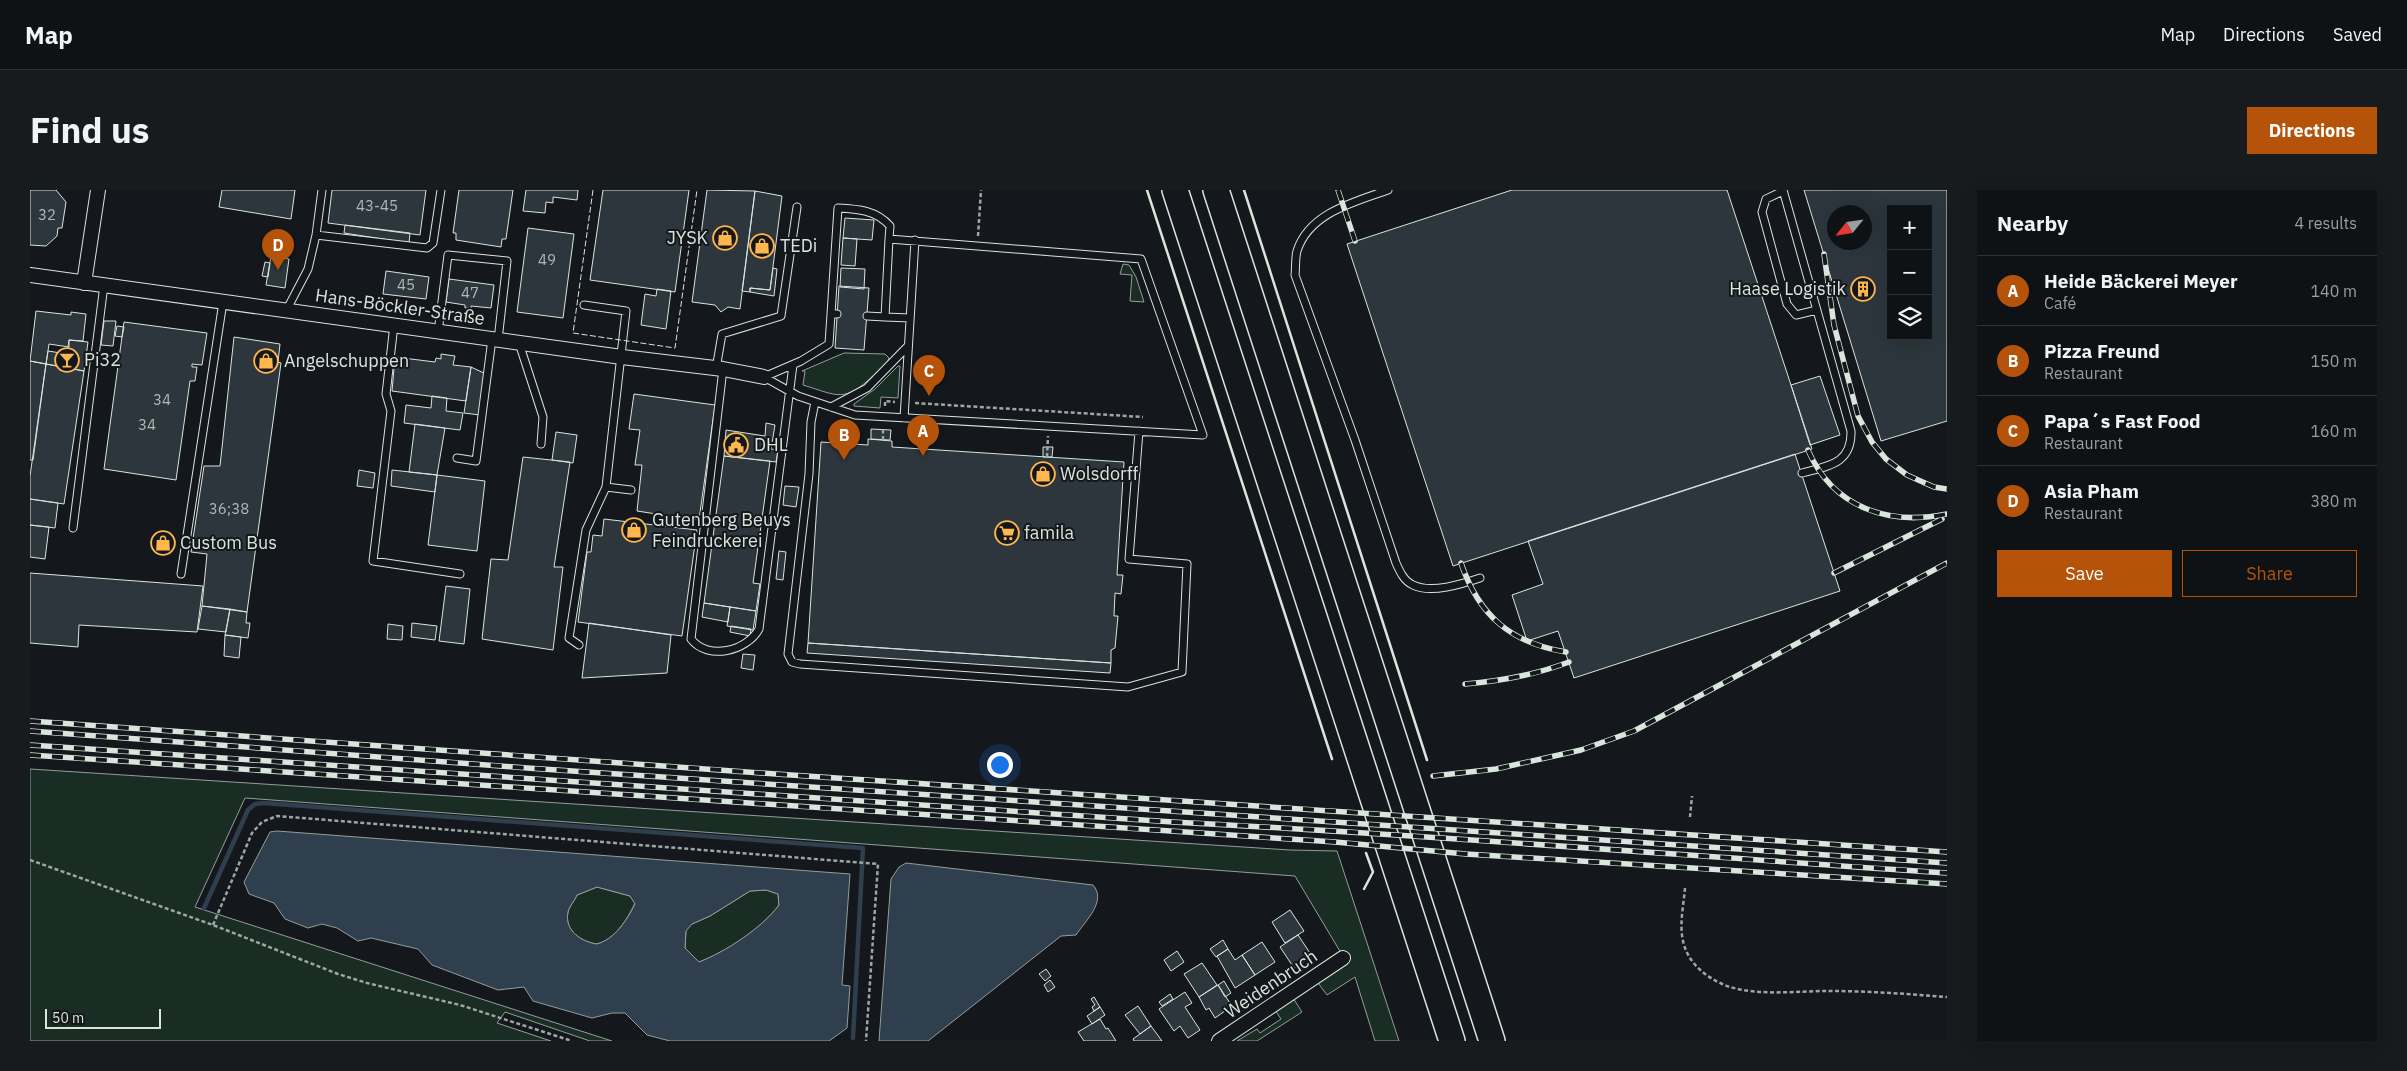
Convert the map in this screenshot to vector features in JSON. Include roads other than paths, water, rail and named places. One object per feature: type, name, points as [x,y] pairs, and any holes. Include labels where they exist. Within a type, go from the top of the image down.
[{"type":"highway","points":[[1175,190],[1452,1041]]},
{"type":"highway","points":[[1216,190],[1492,1041]]},
{"type":"street","points":[[84,282],[98,190]]},
{"type":"street","name":"Hans-Böckler-Straße","points":[[30,275],[495,340],[720,369],[764,377]]},
{"type":"street","name":"Weidenbruch","points":[[1219,1041],[1343,958]]},
{"type":"lane","points":[[286,311],[308,269],[316,235],[322,190]]},
{"type":"lane","points":[[316,235],[427,248],[433,243],[441,190]]},
{"type":"lane","points":[[1388,190],[1344,206],[1321,219],[1304,235],[1297,253],[1295,275],[1396,563],[1403,577],[1413,585],[1426,588],[1468,582],[1480,578]]},
{"type":"lane","points":[[1802,473],[1833,464],[1842,458],[1851,441],[1851,431],[1817,310],[1783,190],[1766,199],[1762,212],[1787,304],[1796,315],[1817,310]]},
{"type":"lane","points":[[793,364],[759,630],[748,644],[737,648],[720,651],[704,649],[696,645],[691,639],[720,369],[722,334],[781,316],[797,207]]},
{"type":"lane","points":[[764,377],[793,364],[829,344],[834,314],[838,208],[859,209],[881,216],[890,226],[885,317]]},
{"type":"lane","points":[[764,377],[789,391],[815,402],[854,415],[1203,435],[1141,259],[889,239]]},
{"type":"lane","points":[[904,418],[915,240]]},
{"type":"lane","points":[[438,332],[448,255],[507,262],[476,461],[457,458]]},
{"type":"lane","points":[[73,528],[104,286]]},
{"type":"lane","points":[[181,574],[223,302]]},
{"type":"lane","points":[[579,645],[569,638],[586,530],[606,487],[626,311],[584,305]]},
{"type":"lane","points":[[867,316],[910,318]]},
{"type":"lane","points":[[394,325],[386,394],[391,411],[373,562],[460,574]]},
{"type":"lane","points":[[519,343],[543,417],[541,444]]},
{"type":"lane","points":[[831,407],[867,388],[909,346]]},
{"type":"lane","points":[[815,402],[811,422],[809,474],[788,654],[792,662],[800,664],[1128,687],[1182,672],[1187,564],[1129,559],[1138,431]]},
{"type":"lane","points":[[606,487],[631,490]]},
{"type":"water","points":[[277,831],[850,874],[842,985],[850,986],[847,1028],[829,1041],[670,1041],[647,1035],[625,1013],[612,1013],[592,1018],[533,1001],[524,987],[498,990],[432,965],[418,949],[371,938],[358,941],[337,928],[322,924],[308,928],[285,919],[274,903],[249,894],[244,882],[270,832]],"holes":[[[597,887],[630,896],[635,904],[615,933],[597,944],[586,941],[575,934],[571,930],[567,919],[569,910],[577,895]],[[766,890],[778,894],[779,905],[753,931],[720,952],[699,962],[685,948],[686,931],[692,924],[710,916],[750,891]]]},
{"type":"water","points":[[906,863],[1093,885],[1098,897],[1094,910],[1076,935],[1061,936],[928,1041],[879,1041],[891,879],[899,867]]},
{"type":"waterway","points":[[204,908],[248,810],[255,804],[264,803],[863,848],[853,1038]]},
{"type":"railway","points":[[1338,190],[1355,241]]},
{"type":"railway","points":[[1824,254],[1834,325],[1858,416],[1872,442],[1886,459],[1907,475],[1934,487],[1947,489]]},
{"type":"railway","points":[[1808,450],[1819,470],[1832,486],[1848,499],[1865,508],[1884,514],[1904,517],[1947,514]]},
{"type":"railway","points":[[1834,573],[1942,519]]},
{"type":"railway","points":[[1461,563],[1468,582],[1477,598],[1500,624],[1513,634],[1529,642],[1566,652]]},
{"type":"railway","points":[[1433,776],[1496,769],[1581,750],[1634,731],[1947,563]]},
{"type":"railway","points":[[1465,684],[1518,677],[1569,662]]},
{"type":"railway","points":[[30,721],[776,774],[1947,852]]},
{"type":"railway","points":[[30,731],[527,768],[1947,863]]},
{"type":"railway","points":[[30,745],[1173,822],[1463,839],[1947,873]]},
{"type":"railway","points":[[30,755],[1335,842],[1466,854],[1947,884]]},
{"type":"place","name":"JYSK","points":[[725,238]]},
{"type":"place","name":"TEDi","points":[[762,246]]},
{"type":"place","name":"Asia Pham","points":[[278,270]]},
{"type":"place","name":"Haase Logistik","points":[[1863,289]]},
{"type":"place","name":"Pi32","points":[[67,360]]},
{"type":"place","name":"Angelschuppen","points":[[266,361]]},
{"type":"place","name":"Papa´s Fast Food","points":[[929,396]]},
{"type":"place","name":"DHL","points":[[736,445]]},
{"type":"place","name":"Heide Bäckerei Meyer","points":[[923,456]]},
{"type":"place","name":"Pizza Freund","points":[[844,460]]},
{"type":"place","name":"Wolsdorff","points":[[1043,474]]},
{"type":"place","name":"Gutenberg Beuys Feindruckerei","points":[[634,530]]},
{"type":"place","name":"famila","points":[[1007,533]]},
{"type":"place","name":"Custom Bus","points":[[163,543]]}]
